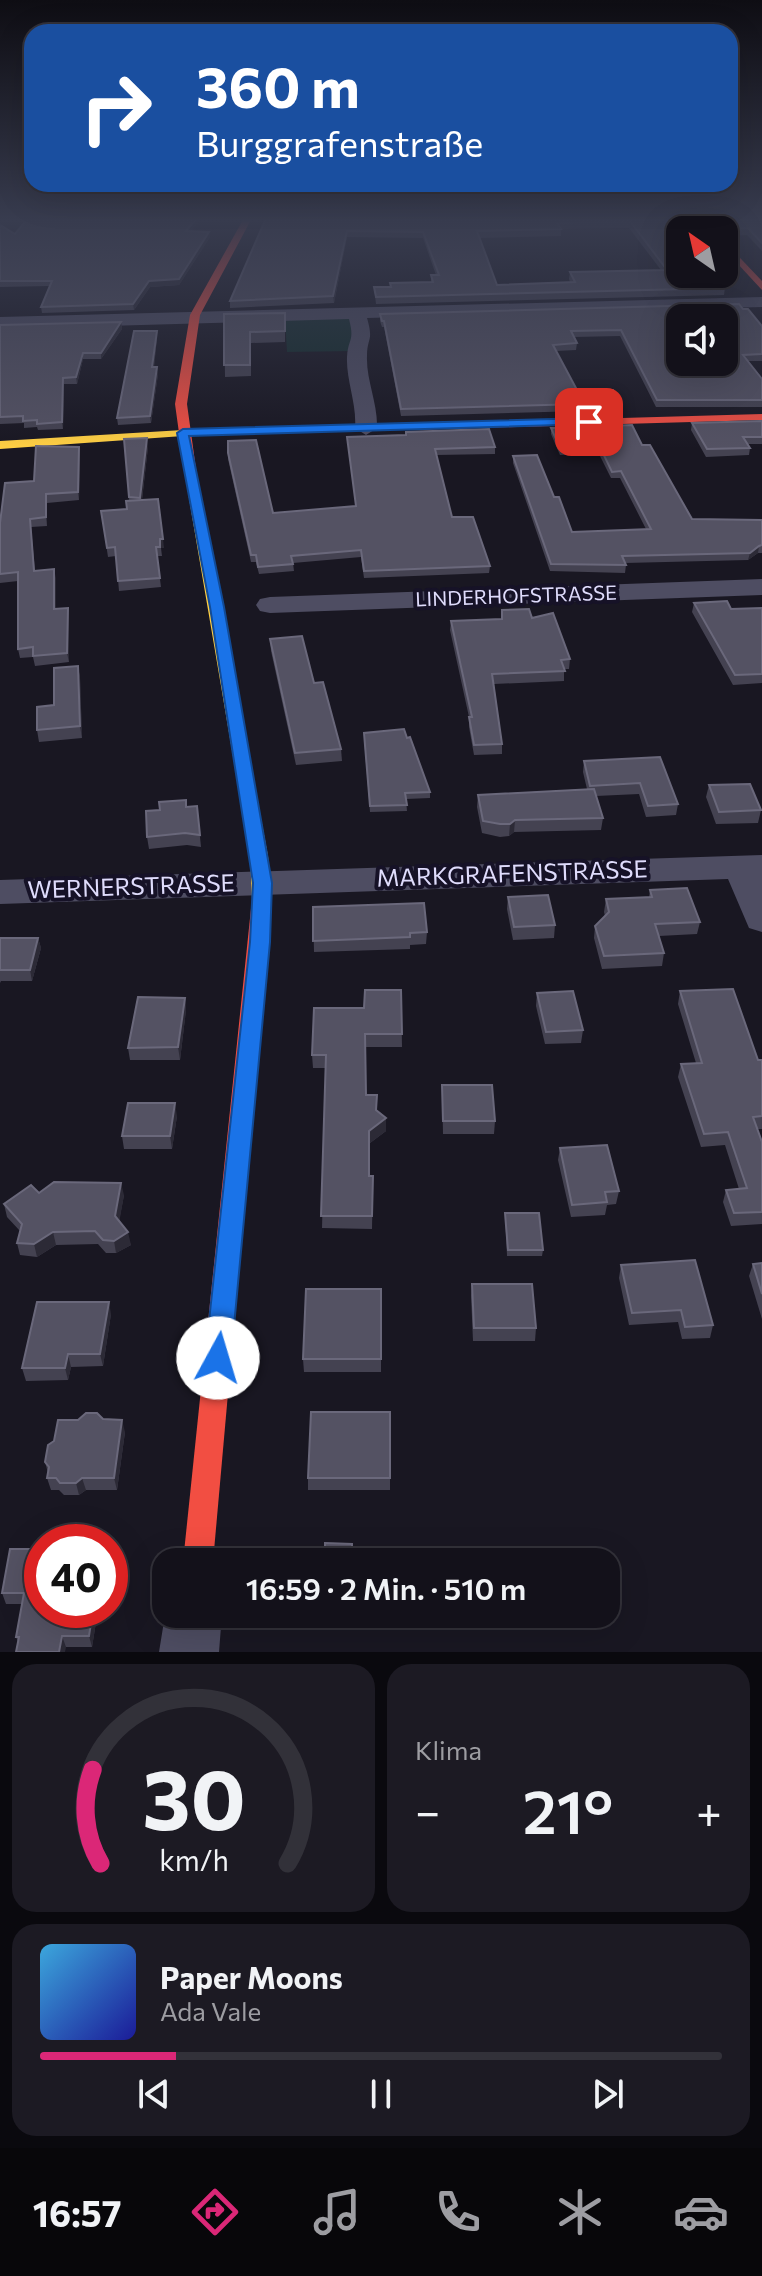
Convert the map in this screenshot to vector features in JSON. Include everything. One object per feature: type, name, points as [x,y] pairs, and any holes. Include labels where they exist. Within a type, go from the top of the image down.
[{"type":"street","points":[[199,1548],[260,942],[263,883],[217,607],[183,433],[181,404],[195,315],[206,295]]},
{"type":"street","points":[[0,323],[195,315],[762,302]]},
{"type":"street","points":[[356,311],[363,337],[357,356],[367,409],[366,428]]},
{"type":"street","points":[[0,445],[183,433],[762,417]]},
{"type":"street","name":"LINDERHOFSTRASSE","points":[[270,605],[762,587]]},
{"type":"street","points":[[752,866],[762,919]]},
{"type":"street","name":"MARKGRAFENSTRASSE","points":[[263,883],[752,866]]},
{"type":"street","name":"WERNERSTRASSE","points":[[0,892],[263,883]]},
{"type":"street","points":[[189,1652],[192,1628]]},
{"type":"green space","points":[[350,314],[354,351],[287,352],[285,320]]},
{"type":"building","points":[[46,295],[139,295],[133,304],[41,307]]},
{"type":"building","points":[[233,295],[333,296],[230,301]]},
{"type":"building","points":[[376,295],[450,295],[376,297]]},
{"type":"building","points":[[739,304],[743,309],[748,309],[762,326],[762,354],[743,355],[762,379],[762,400],[657,400],[621,330],[571,331],[577,343],[553,345],[577,390],[613,390],[620,403],[401,409],[380,314],[666,306],[666,376],[738,376]]},
{"type":"building","points":[[285,313],[285,331],[250,332],[250,365],[224,365],[224,314]]},
{"type":"building","points":[[121,322],[101,353],[83,353],[76,377],[63,378],[62,422],[37,424],[37,420],[23,421],[23,416],[0,417],[0,325]]},
{"type":"building","points":[[134,331],[157,331],[152,367],[157,367],[150,416],[117,418]]},
{"type":"building","points":[[762,421],[762,437],[743,437],[750,448],[707,449],[692,423]]},
{"type":"building","points":[[632,425],[642,445],[650,445],[692,519],[762,520],[762,545],[750,553],[622,556],[626,565],[551,564],[513,456],[537,455],[554,497],[559,497],[572,532],[651,529],[621,471],[612,472],[600,447],[560,448],[551,428]]},
{"type":"building","points":[[489,429],[495,447],[435,449],[452,517],[473,517],[490,566],[364,571],[361,550],[291,556],[293,564],[258,567],[256,555],[251,555],[228,441],[256,440],[273,513],[356,506],[347,437]]},
{"type":"building","points":[[147,438],[140,498],[129,497],[124,439]]},
{"type":"building","points":[[36,446],[79,447],[78,492],[46,494],[46,517],[30,519],[34,571],[54,569],[54,609],[68,608],[67,653],[33,656],[33,647],[18,649],[18,572],[0,574],[0,523],[5,483],[34,481]]},
{"type":"building","points":[[158,499],[163,539],[160,539],[160,547],[156,547],[160,578],[118,581],[115,547],[107,548],[101,511],[127,509],[126,501]]},
{"type":"building","points":[[727,601],[731,609],[762,608],[762,674],[735,675],[694,603]]},
{"type":"building","points":[[529,609],[532,618],[553,613],[570,659],[561,660],[565,671],[492,674],[502,744],[474,745],[469,717],[472,717],[451,621],[502,619],[502,610]]},
{"type":"building","points":[[302,636],[314,683],[323,682],[341,749],[295,753],[270,639]]},
{"type":"building","points":[[78,666],[80,726],[37,730],[37,707],[54,705],[54,668]]},
{"type":"building","points":[[404,729],[407,738],[410,737],[430,792],[405,793],[407,805],[370,806],[364,733]]},
{"type":"building","points":[[660,757],[678,804],[648,806],[640,783],[590,786],[584,761]]},
{"type":"building","points":[[750,784],[761,810],[719,812],[709,785]]},
{"type":"building","points":[[594,789],[603,818],[515,820],[510,824],[483,821],[478,795]]},
{"type":"building","points":[[186,800],[186,807],[197,806],[200,835],[185,833],[147,837],[146,811],[160,810],[159,802]]},
{"type":"building","points":[[687,888],[700,922],[655,924],[664,953],[604,956],[595,926],[609,912],[606,899],[652,897],[650,890]]},
{"type":"building","points":[[548,895],[555,925],[514,927],[508,897]]},
{"type":"building","points":[[424,903],[427,932],[410,933],[410,937],[313,941],[313,907]]},
{"type":"building","points":[[0,938],[38,938],[30,970],[0,970]]},
{"type":"building","points":[[733,989],[758,1060],[762,1060],[762,1116],[753,1117],[762,1142],[762,1212],[734,1213],[726,1190],[747,1188],[728,1132],[704,1134],[681,1064],[702,1063],[680,991]]},
{"type":"building","points":[[365,990],[401,990],[402,1034],[365,1034],[366,1095],[377,1095],[376,1110],[386,1118],[369,1131],[369,1176],[373,1176],[372,1216],[321,1216],[326,1055],[312,1055],[314,1008],[364,1008]]},
{"type":"building","points":[[573,991],[583,1030],[546,1032],[537,993]]},
{"type":"building","points":[[138,997],[185,998],[178,1047],[128,1048]]},
{"type":"building","points":[[442,1085],[492,1085],[495,1121],[443,1121]]},
{"type":"building","points":[[128,1103],[175,1103],[170,1136],[122,1136]]},
{"type":"building","points":[[607,1145],[619,1191],[605,1192],[607,1202],[572,1205],[560,1148]]},
{"type":"building","points":[[54,1182],[121,1183],[115,1216],[128,1232],[114,1241],[103,1240],[95,1231],[53,1232],[34,1244],[17,1243],[22,1224],[4,1204],[31,1185],[39,1193]]},
{"type":"building","points":[[505,1213],[539,1213],[543,1250],[508,1250]]},
{"type":"building","points":[[695,1260],[713,1325],[685,1327],[681,1310],[632,1313],[621,1265]]},
{"type":"building","points":[[762,1263],[762,1294],[753,1264]]},
{"type":"building","points":[[472,1284],[532,1284],[536,1328],[474,1328]]},
{"type":"building","points":[[306,1289],[381,1289],[381,1359],[303,1359]]},
{"type":"building","points":[[37,1302],[109,1302],[100,1354],[68,1354],[65,1368],[22,1368]]},
{"type":"building","points":[[311,1412],[390,1412],[390,1478],[308,1478]]},
{"type":"building","points":[[86,1413],[97,1413],[103,1419],[122,1420],[114,1478],[82,1478],[76,1483],[60,1483],[56,1478],[47,1478],[49,1467],[45,1462],[48,1445],[54,1441],[58,1420],[78,1420]]},
{"type":"building","points":[[325,1543],[352,1544],[352,1548],[325,1548]]},
{"type":"building","points":[[10,1549],[24,1549],[24,1593],[2,1593]]},
{"type":"building","points":[[24,1593],[24,1628],[90,1628],[89,1636],[62,1636],[59,1652],[16,1652],[19,1637],[16,1637]]},
{"type":"traffic: slow","points":[[0,445],[183,433],[407,427]]},
{"type":"traffic: slow","points":[[190,469],[259,856],[262,899]]},
{"type":"traffic: jam","points":[[190,469],[181,404],[195,315],[206,295]]},
{"type":"traffic: jam","points":[[407,427],[762,417]]},
{"type":"traffic: jam","points":[[199,1548],[262,899]]},
{"type":"route","points":[[218,1358],[260,942],[263,883],[217,607],[183,433],[589,422]]}]
